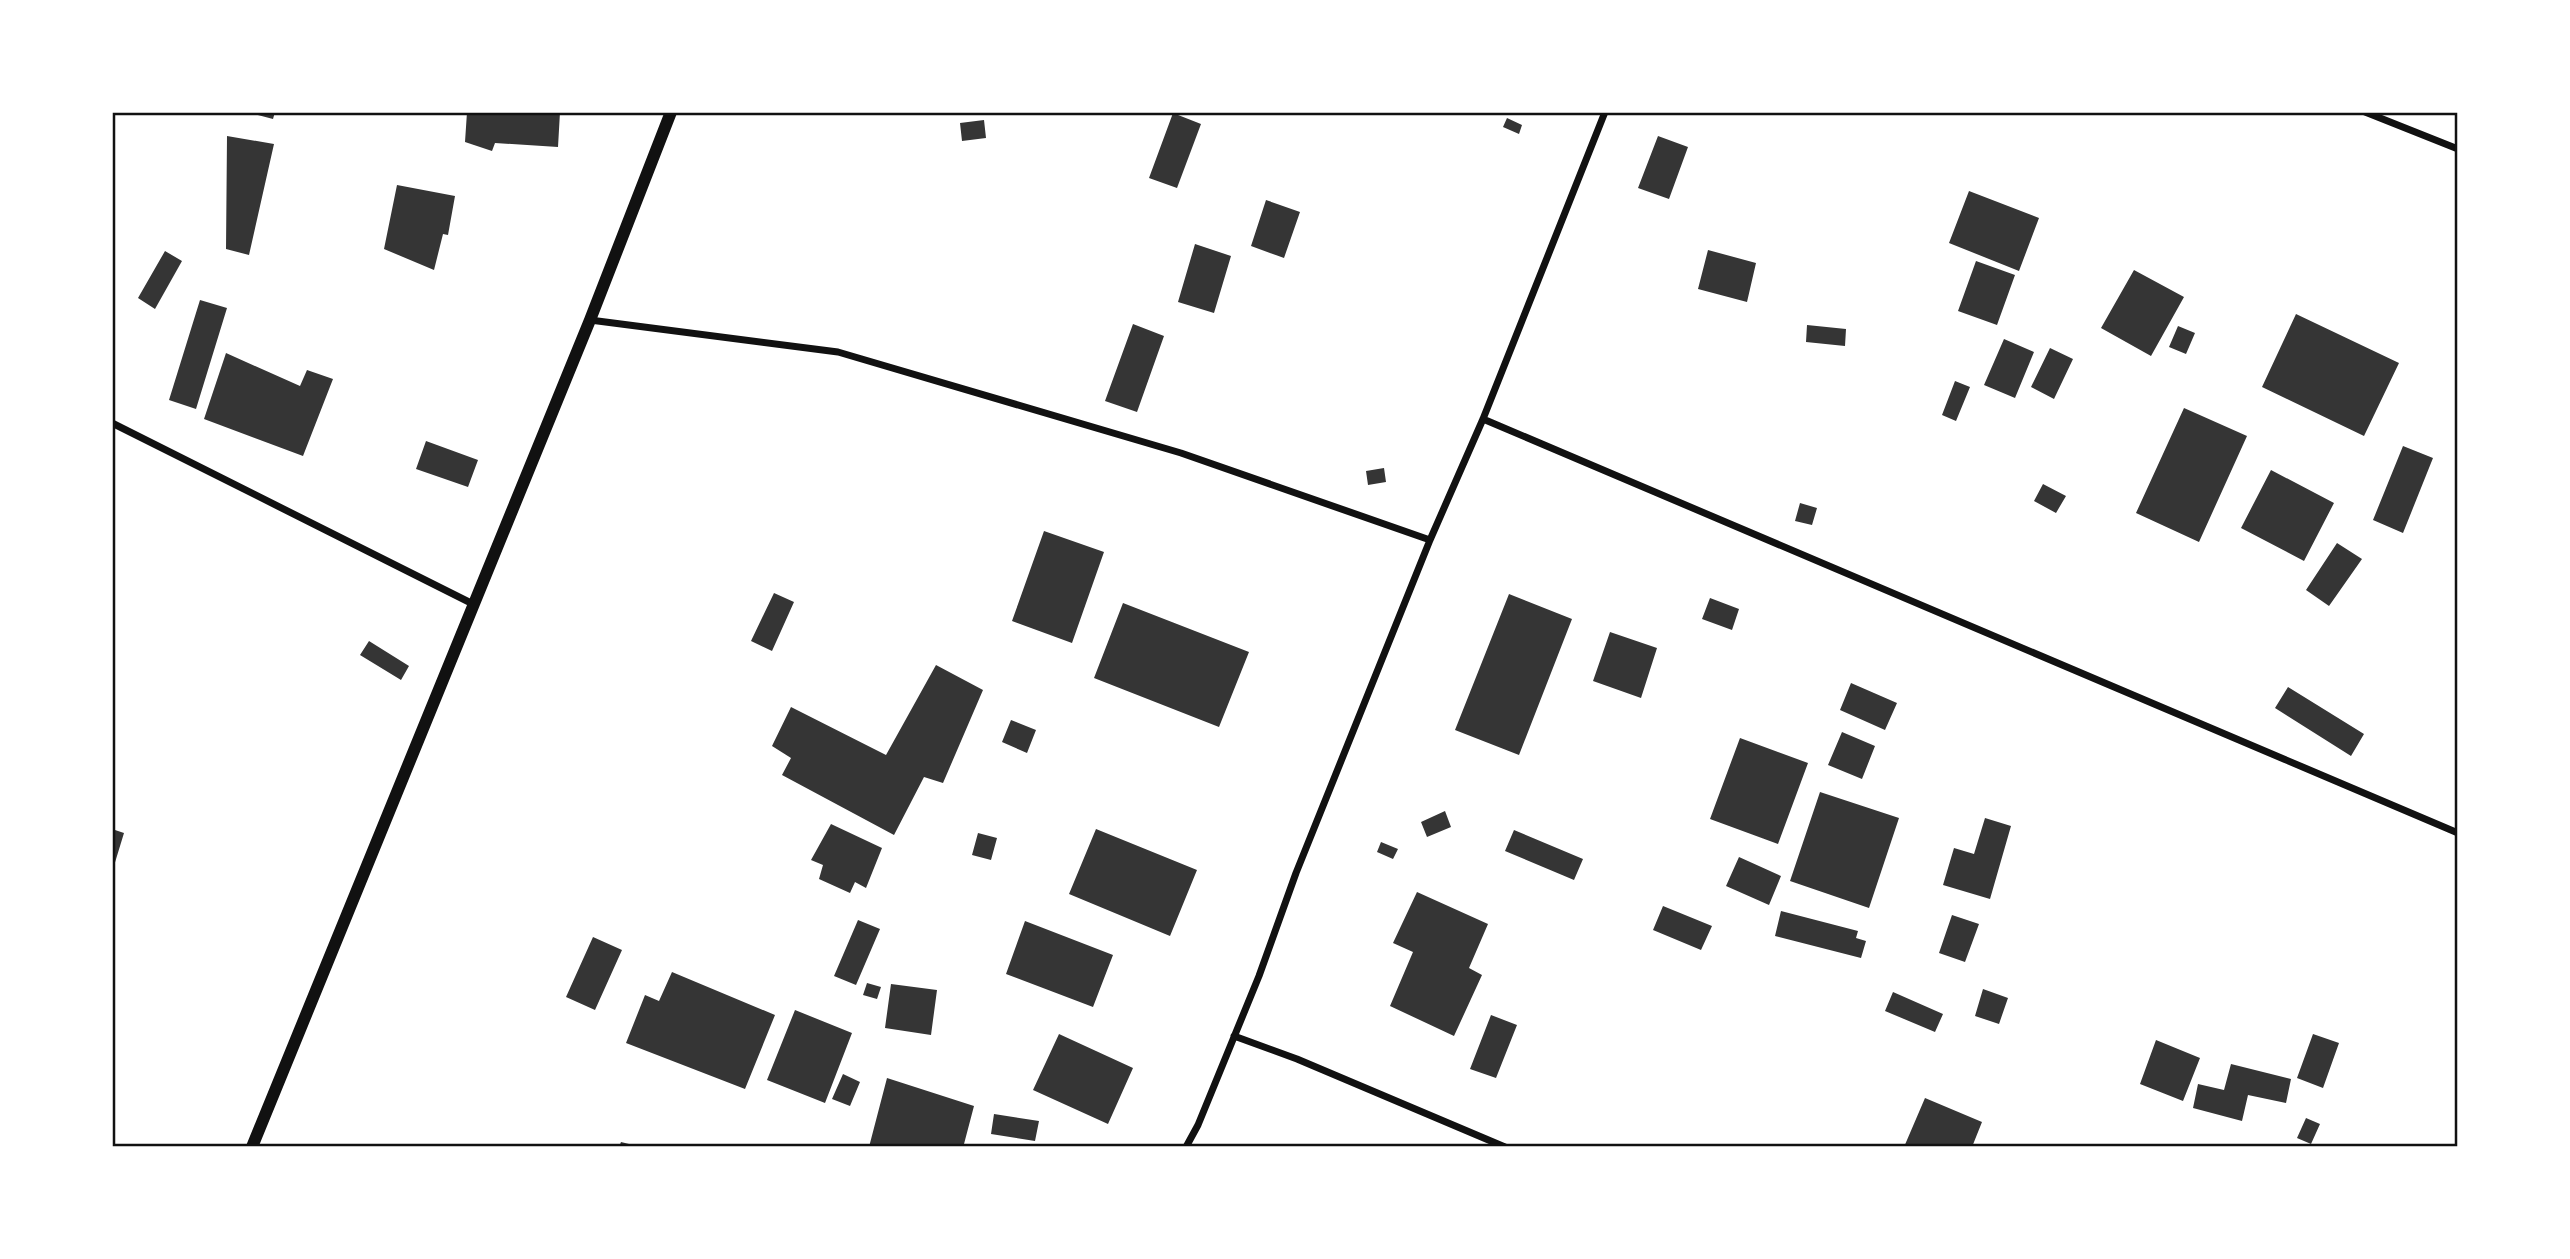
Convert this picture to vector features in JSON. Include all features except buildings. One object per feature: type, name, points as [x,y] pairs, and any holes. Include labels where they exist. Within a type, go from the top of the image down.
[{"type":"street","points":[[252,1147],[590,320],[671,112]]},
{"type":"street","points":[[1186,1147],[1234,1036],[1296,873],[1430,540],[1483,419],[1605,112]]},
{"type":"street","points":[[2365,112],[2458,149]]},
{"type":"street","points":[[590,320],[838,352],[1181,453],[1430,540]]},
{"type":"street","points":[[1483,419],[2458,833]]},
{"type":"street","points":[[112,423],[472,604]]},
{"type":"street","points":[[1234,1036],[1297,1059],[1505,1147]]}]
